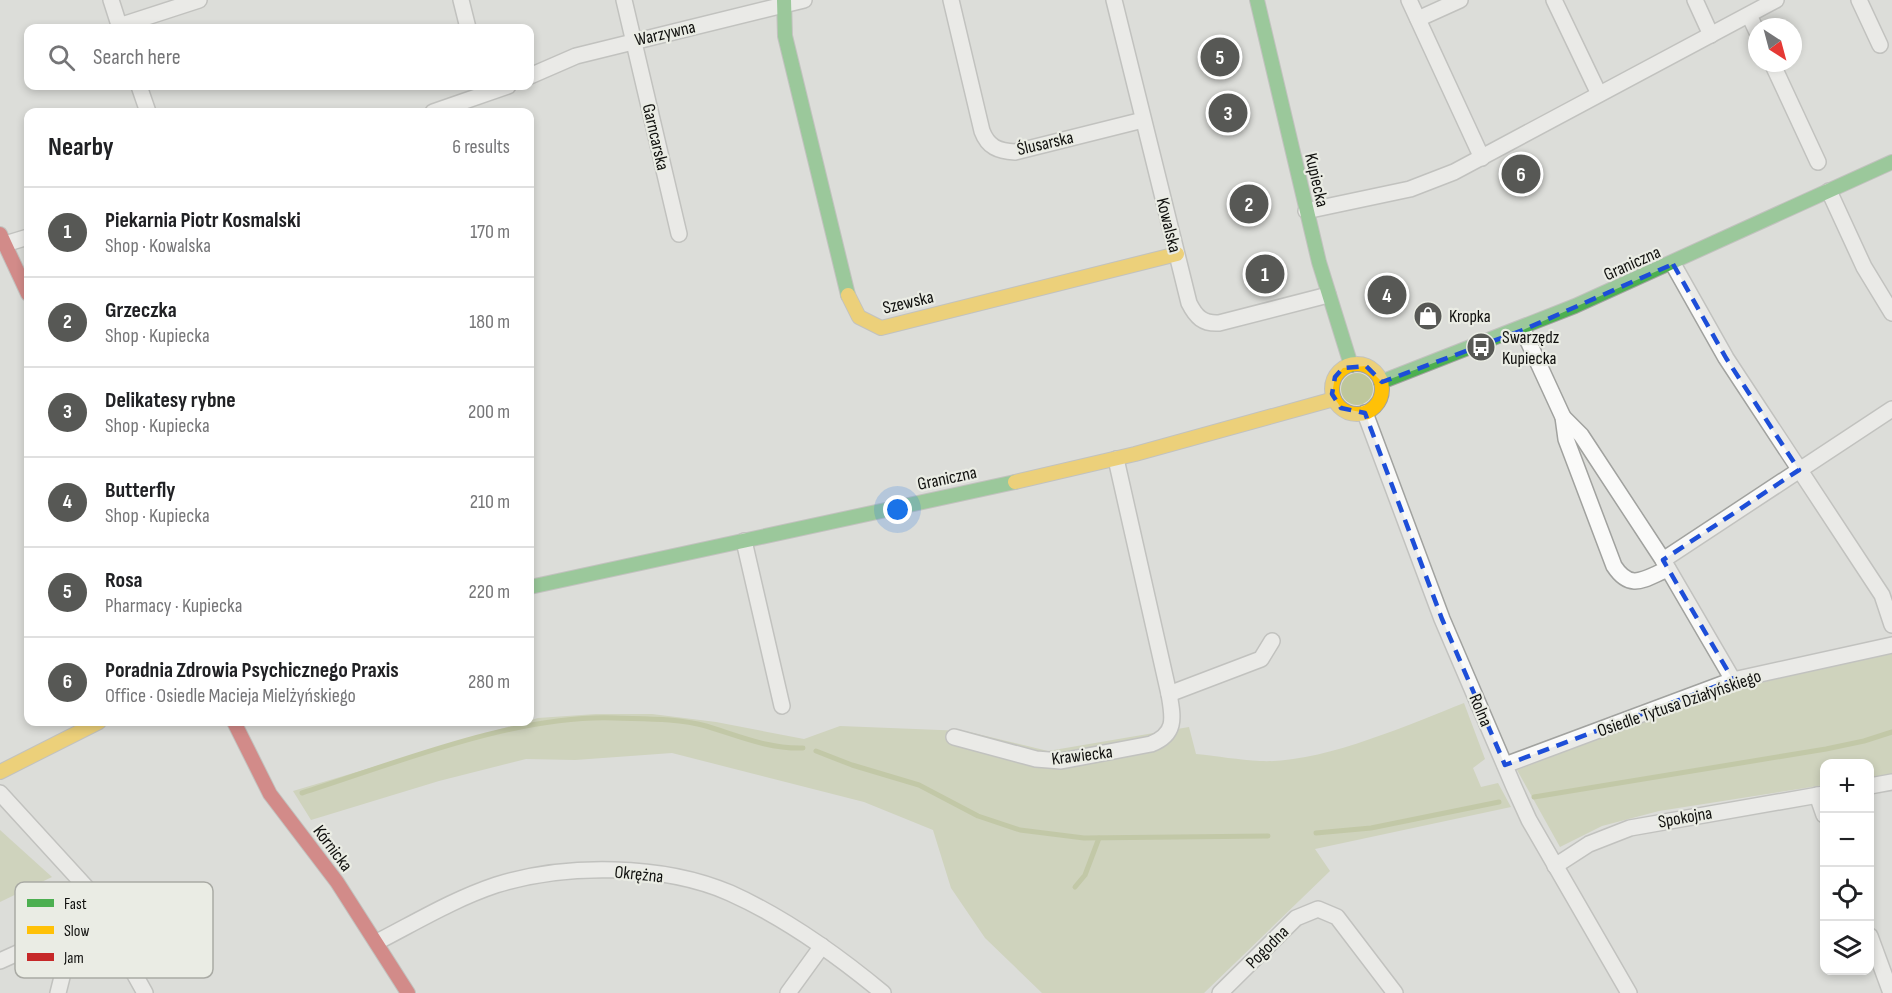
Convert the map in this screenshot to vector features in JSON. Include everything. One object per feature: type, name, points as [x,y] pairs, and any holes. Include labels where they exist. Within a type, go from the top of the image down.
[{"type":"street","points":[[111,0],[119,24]]},
{"type":"street","points":[[129,24],[199,0]]},
{"type":"street","points":[[461,0],[467,24]]},
{"type":"street","name":"Garncarska","points":[[624,0],[679,234]]},
{"type":"street","name":"Warzywna","points":[[534,74],[576,56],[633,40],[784,2],[804,0]]},
{"type":"street","name":"Ślusarska","points":[[951,0],[982,131],[995,149],[1015,152],[1143,120]]},
{"type":"street","name":"Kowalska","points":[[1114,0],[1189,303],[1198,318],[1206,322],[1219,323],[1328,295]]},
{"type":"street","name":"Kupiecka","points":[[1257,0],[1306,211],[1328,295],[1351,365]]},
{"type":"street","points":[[1409,0],[1482,158]]},
{"type":"street","points":[[1418,19],[1460,0]]},
{"type":"street","points":[[1554,0],[1599,94]]},
{"type":"street","points":[[1695,0],[1711,34]]},
{"type":"street","points":[[1306,211],[1410,189],[1482,158],[1776,0]]},
{"type":"street","points":[[1859,0],[1880,45]]},
{"type":"street","name":"Szewska","points":[[784,2],[785,36],[850,304],[865,323],[881,328],[1177,254]]},
{"type":"street","points":[[1776,72],[1818,162]]},
{"type":"street","points":[[140,90],[147,108]]},
{"type":"street","points":[[442,108],[485,90]]},
{"type":"street","name":"Graniczna","points":[[1381,382],[1523,330],[1673,264],[1892,162]]},
{"type":"street","points":[[1829,192],[1885,289],[1892,313]]},
{"type":"street","points":[[24,237],[2,239],[24,286]]},
{"type":"street","points":[[1673,264],[1726,358],[1882,595],[1892,625]]},
{"type":"street","points":[[1523,330],[1563,417],[1566,439],[1619,574],[1630,582],[1638,582],[1666,565],[1799,470],[1892,409]]},
{"type":"street","points":[[1360,364],[1371,368],[1381,382],[1380,399],[1365,413],[1346,411],[1334,399],[1332,388],[1335,377],[1351,365],[1360,364]]},
{"type":"street","name":"Graniczna","points":[[534,586],[1116,459],[1214,435],[1334,399]]},
{"type":"street","name":"Rolna","points":[[1365,413],[1442,619],[1529,820],[1629,993]]},
{"type":"street","points":[[1563,417],[1581,435],[1666,565],[1733,680]]},
{"type":"street","name":"Krawiecka","points":[[954,737],[1036,759],[1061,761],[1151,744],[1168,734],[1173,721],[1169,694],[1116,459]]},
{"type":"street","points":[[744,540],[782,706]]},
{"type":"street","points":[[1169,694],[1261,659],[1272,641]]},
{"type":"street","name":"Osiedle Tytusa Działyńskiego","points":[[1505,765],[1733,680],[1892,645]]},
{"type":"street","points":[[0,772],[91,726]]},
{"type":"street","name":"Kórnicka","points":[[236,726],[270,794],[336,882],[408,993]]},
{"type":"street","points":[[1874,785],[1892,782]]},
{"type":"street","points":[[0,793],[82,882]]},
{"type":"street","name":"Spokojna","points":[[1555,866],[1598,839],[1630,828],[1820,794]]},
{"type":"street","name":"Okrężna","points":[[377,942],[452,902],[497,885],[557,873],[620,870],[675,878],[729,893],[781,920],[822,945],[883,993]]},
{"type":"street","name":"Pogodna","points":[[1220,993],[1296,918],[1318,909],[1337,917],[1395,993]]},
{"type":"street","points":[[788,993],[822,945]]},
{"type":"street","points":[[1874,949],[1891,993]]},
{"type":"street","points":[[0,962],[15,955]]},
{"type":"street","points":[[58,993],[62,978]]},
{"type":"street","points":[[137,978],[145,993]]},
{"type":"highlighted area","points":[[1673,264],[1726,358],[1799,470],[1663,560],[1733,680],[1505,765],[1442,619],[1365,413],[1341,408],[1332,394],[1335,377],[1343,368],[1366,366],[1382,382],[1523,330]]},
{"type":"green space","points":[[1357,373],[1368,378],[1373,389],[1368,400],[1357,405],[1346,400],[1341,389],[1346,378]]},
{"type":"green space","points":[[1892,651],[1892,774],[1874,777],[1874,759],[1820,759],[1820,786],[1659,811],[1602,826],[1560,847],[1517,770],[1675,709],[1739,688]]},
{"type":"green space","points":[[1464,703],[1485,759],[1473,768],[1481,787],[1498,783],[1511,807],[1315,849],[1330,871],[1204,993],[1042,993],[985,938],[951,888],[933,830],[864,802],[672,753],[575,760],[526,759],[439,781],[311,820],[293,791],[511,726],[534,726],[534,719],[538,718],[596,714],[652,714],[716,722],[804,739],[840,726],[965,731],[1048,751],[1189,727],[1196,754],[1260,761],[1309,756],[1336,750],[1391,732]]},
{"type":"green space","points":[[0,830],[52,877],[42,882],[15,882],[15,895],[0,902]]},
{"type":"waterway","points":[[534,725],[577,719],[661,719],[706,726],[766,744],[803,748]]},
{"type":"waterway","points":[[302,793],[457,743],[528,726]]},
{"type":"waterway","points":[[1534,797],[1826,749],[1892,732]]},
{"type":"waterway","points":[[816,751],[852,765],[919,785],[978,816],[1020,830],[1084,838],[1268,836]]},
{"type":"waterway","points":[[1316,833],[1371,828],[1499,802]]},
{"type":"waterway","points":[[1075,887],[1085,875],[1099,838]]},
{"type":"traffic: fast","points":[[784,0],[785,36],[848,295]]},
{"type":"traffic: fast","points":[[1257,0],[1319,262],[1351,365]]},
{"type":"traffic: fast","points":[[1381,382],[1575,306],[1892,162]]},
{"type":"traffic: fast","points":[[534,586],[1015,482]]},
{"type":"traffic: slow","points":[[848,295],[859,317],[881,328],[1177,254]]},
{"type":"traffic: slow","points":[[1357,364],[1375,371],[1382,389],[1375,407],[1357,414],[1339,407],[1332,389],[1339,371],[1357,364]]},
{"type":"traffic: slow","points":[[1015,482],[1135,454],[1334,399]]},
{"type":"traffic: slow","points":[[0,772],[91,726]]},
{"type":"traffic: jam","points":[[0,234],[24,285]]},
{"type":"traffic: jam","points":[[236,726],[270,794],[337,882],[408,993]]},
{"type":"place","name":"Rosa","points":[[1220,57]]},
{"type":"place","name":"Delikatesy rybne","points":[[1228,113]]},
{"type":"place","name":"Poradnia Zdrowia Psychicznego Praxis","points":[[1521,174]]},
{"type":"place","name":"Grzeczka","points":[[1249,204]]},
{"type":"place","name":"Piekarnia Piotr Kosmalski","points":[[1265,274]]},
{"type":"place","name":"Butterfly","points":[[1387,295]]},
{"type":"place","name":"Kropka","points":[[1428,316]]},
{"type":"place","name":"Swarzędz Kupiecka","points":[[1481,347]]}]
